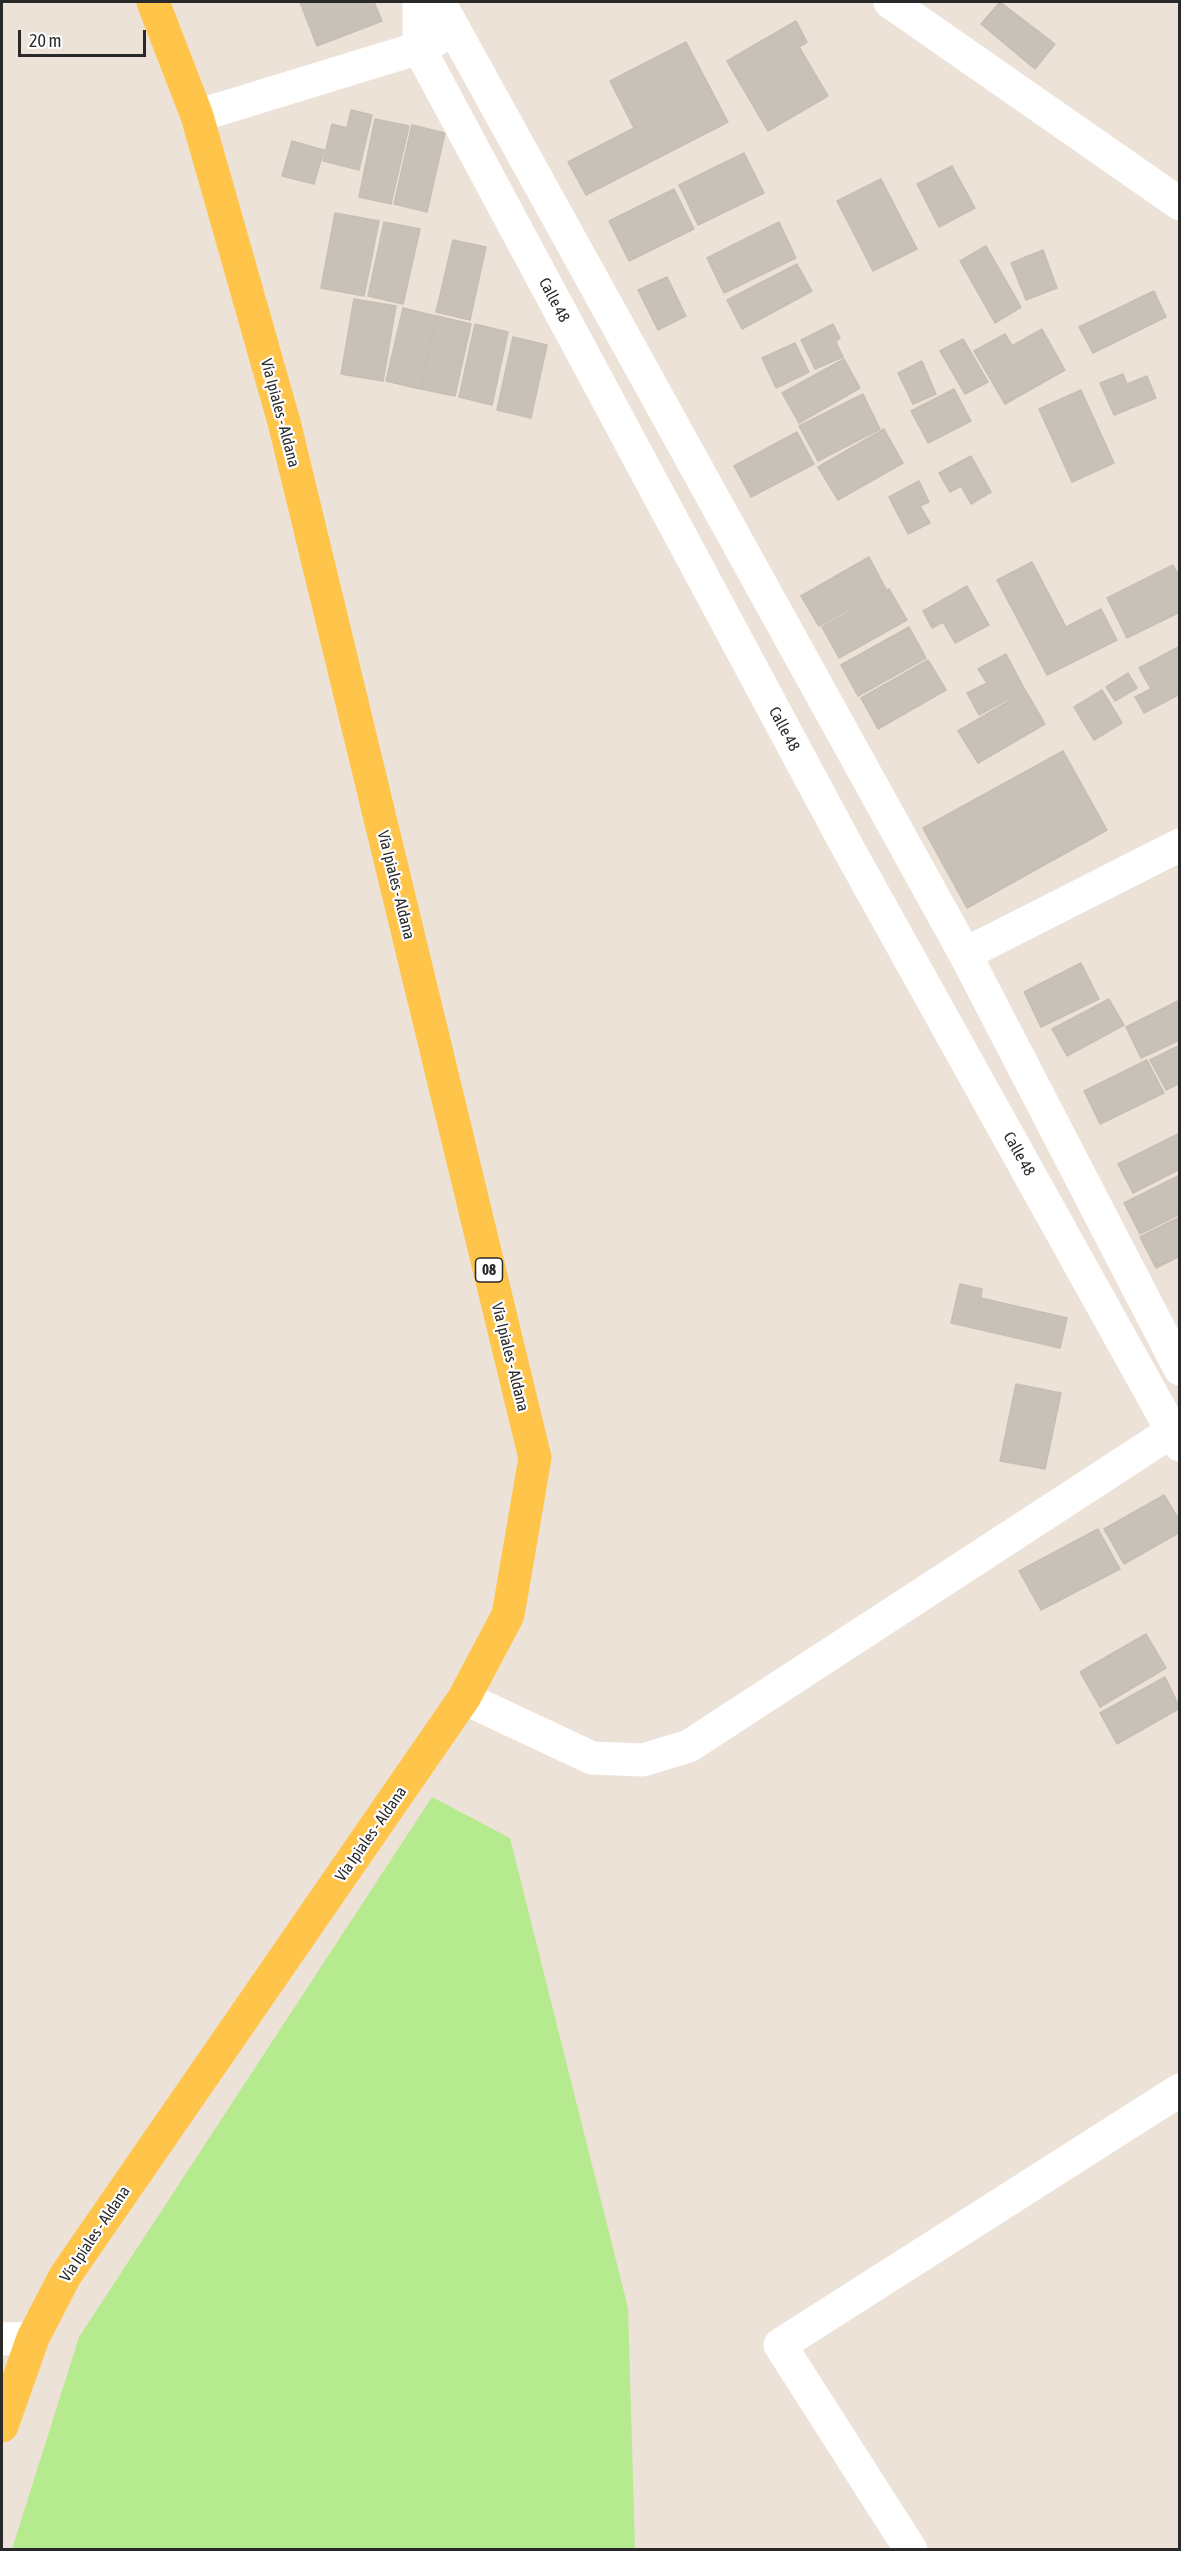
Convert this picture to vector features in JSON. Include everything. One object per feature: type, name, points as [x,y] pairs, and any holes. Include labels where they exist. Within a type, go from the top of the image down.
[{"type":"main road","name":"Vía Ipiales - Aldana","points":[[2,2426],[17,2338],[65,2276],[464,1698],[508,1615],[535,1458],[284,422],[197,116],[153,2]]},
{"type":"street","name":"Calle 48","points":[[419,2],[419,48],[848,848],[1177,1434]]},
{"type":"street","points":[[439,2],[964,954],[1179,1369]]},
{"type":"street","points":[[890,2],[1179,204]]},
{"type":"street","points":[[197,116],[419,48],[454,31]]},
{"type":"street","points":[[964,954],[1179,845]]},
{"type":"street","points":[[464,1698],[592,1758],[643,1760],[689,1746],[1177,1434]]},
{"type":"street","points":[[911,2550],[780,2346],[1179,2090]]},
{"type":"green space","points":[[432,1797],[510,1838],[628,2308],[635,2549],[12,2549],[79,2337]]},
{"type":"building","points":[[300,2],[374,2],[382,21],[317,46]]},
{"type":"building","points":[[1000,2],[1055,44],[1035,69],[981,24]]},
{"type":"building","points":[[796,21],[807,42],[799,47],[828,96],[768,131],[727,61]]},
{"type":"building","points":[[686,42],[728,122],[586,195],[568,162],[634,128],[610,81]]},
{"type":"building","points":[[351,110],[372,115],[359,170],[323,161],[332,124],[347,128]]},
{"type":"building","points":[[375,119],[409,126],[391,204],[359,197]]},
{"type":"building","points":[[412,125],[445,133],[427,212],[394,204]]},
{"type":"building","points":[[292,141],[324,150],[314,184],[282,176]]},
{"type":"building","points":[[744,153],[764,193],[698,225],[679,185]]},
{"type":"building","points":[[952,166],[975,208],[939,227],[917,184]]},
{"type":"building","points":[[881,179],[917,249],[873,271],[837,201]]},
{"type":"building","points":[[674,189],[694,229],[629,261],[609,221]]},
{"type":"building","points":[[335,213],[379,221],[364,296],[321,288]]},
{"type":"building","points":[[384,222],[420,229],[403,304],[368,296]]},
{"type":"building","points":[[779,222],[796,258],[724,293],[707,258]]},
{"type":"building","points":[[453,240],[486,247],[470,320],[436,312]]},
{"type":"building","points":[[986,246],[1021,307],[995,323],[960,261]]},
{"type":"building","points":[[1043,250],[1057,288],[1026,300],[1011,263]]},
{"type":"building","points":[[797,264],[812,291],[742,329],[727,300]]},
{"type":"building","points":[[667,277],[686,316],[658,330],[638,290]]},
{"type":"building","points":[[1154,291],[1166,317],[1093,353],[1079,327]]},
{"type":"building","points":[[354,299],[396,306],[383,381],[341,374]]},
{"type":"building","points":[[403,308],[436,316],[420,389],[386,381]]},
{"type":"building","points":[[437,316],[471,324],[455,396],[421,389]]},
{"type":"building","points":[[475,324],[508,332],[492,405],[459,397]]},
{"type":"building","points":[[833,324],[840,338],[836,342],[843,357],[815,369],[801,340]]},
{"type":"building","points":[[1042,329],[1065,370],[1005,404],[974,351],[1005,334],[1012,346]]},
{"type":"building","points":[[513,337],[547,345],[531,418],[497,410]]},
{"type":"building","points":[[963,339],[988,382],[965,394],[940,351]]},
{"type":"building","points":[[795,343],[809,372],[776,388],[762,358]]},
{"type":"building","points":[[844,359],[860,388],[799,423],[782,393]]},
{"type":"building","points":[[922,361],[936,394],[913,404],[898,373]]},
{"type":"building","points":[[1123,374],[1127,384],[1147,376],[1156,398],[1114,415],[1100,383]]},
{"type":"building","points":[[954,389],[971,421],[928,443],[911,411]]},
{"type":"building","points":[[1081,390],[1114,463],[1072,482],[1039,409]]},
{"type":"building","points":[[863,394],[880,429],[818,461],[799,426]]},
{"type":"building","points":[[884,429],[903,463],[838,500],[818,467]]},
{"type":"building","points":[[797,432],[814,464],[751,497],[734,466]]},
{"type":"building","points":[[971,456],[991,492],[971,504],[961,486],[950,492],[939,473]]},
{"type":"building","points":[[919,481],[929,502],[920,506],[930,523],[908,534],[889,497]]},
{"type":"building","points":[[869,557],[886,589],[819,626],[801,596]]},
{"type":"building","points":[[1032,562],[1066,627],[1101,609],[1117,640],[1047,675],[997,580]]},
{"type":"building","points":[[1173,565],[1180,578],[1180,612],[1127,638],[1107,598]]},
{"type":"building","points":[[967,586],[989,625],[955,643],[943,622],[932,628],[923,611]]},
{"type":"building","points":[[889,589],[907,620],[839,658],[822,627]]},
{"type":"building","points":[[909,627],[926,658],[858,696],[841,665]]},
{"type":"building","points":[[1180,646],[1180,694],[1144,713],[1135,697],[1151,689],[1139,668]]},
{"type":"building","points":[[1006,654],[1025,690],[979,715],[967,693],[987,683],[978,669]]},
{"type":"building","points":[[928,660],[946,690],[878,729],[861,698]]},
{"type":"building","points":[[1128,673],[1137,688],[1115,701],[1106,687]]},
{"type":"building","points":[[1102,690],[1122,723],[1094,740],[1074,707]]},
{"type":"building","points":[[1026,691],[1045,724],[978,763],[958,731]]},
{"type":"building","points":[[1063,751],[1107,830],[967,908],[923,828]]},
{"type":"building","points":[[1081,963],[1099,999],[1041,1027],[1024,992]]},
{"type":"building","points":[[1109,999],[1124,1025],[1067,1056],[1052,1029]]},
{"type":"building","points":[[1180,1000],[1180,1040],[1141,1058],[1126,1027]]},
{"type":"building","points":[[1180,1045],[1180,1083],[1166,1090],[1150,1060]]},
{"type":"building","points":[[1147,1060],[1164,1093],[1100,1124],[1084,1091]]},
{"type":"building","points":[[1180,1133],[1180,1169],[1133,1193],[1118,1164]]},
{"type":"building","points":[[1180,1175],[1180,1214],[1140,1234],[1124,1203]]},
{"type":"building","points":[[1180,1217],[1180,1256],[1156,1268],[1140,1237]]},
{"type":"building","points":[[960,1284],[982,1289],[981,1298],[1067,1318],[1060,1348],[951,1323]]},
{"type":"building","points":[[1016,1384],[1061,1393],[1045,1469],[1000,1461]]},
{"type":"building","points":[[1164,1495],[1180,1521],[1180,1532],[1124,1564],[1104,1529]]},
{"type":"building","points":[[1098,1529],[1120,1569],[1041,1610],[1019,1571]]},
{"type":"building","points":[[1146,1634],[1166,1668],[1100,1707],[1080,1672]]},
{"type":"building","points":[[1165,1677],[1180,1708],[1117,1744],[1100,1713]]}]
